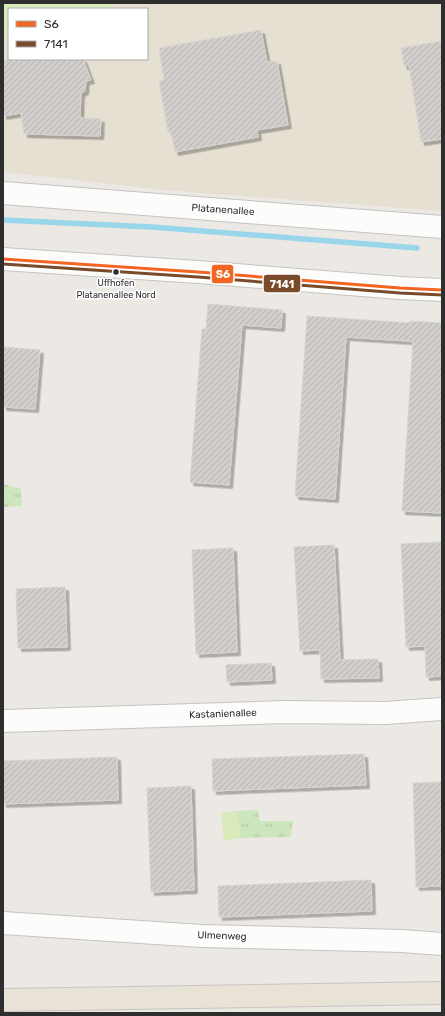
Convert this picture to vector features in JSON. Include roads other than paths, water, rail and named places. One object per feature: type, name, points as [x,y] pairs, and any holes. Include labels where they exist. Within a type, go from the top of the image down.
[{"type":"highway","points":[[3,1000],[442,993]]},
{"type":"street","name":"Platanenallee","points":[[3,193],[442,227]]},
{"type":"street","points":[[3,259],[442,290]]},
{"type":"street","name":"Kastanienallee","points":[[3,721],[285,712],[385,713],[442,710]]},
{"type":"street","name":"Ulmenweg","points":[[3,923],[202,936],[402,941],[442,944]]},
{"type":"waterway","points":[[3,220],[152,227],[417,248]]},
{"type":"place","name":"Uffhofen Platanenallee Nord","points":[[116,272]]}]
